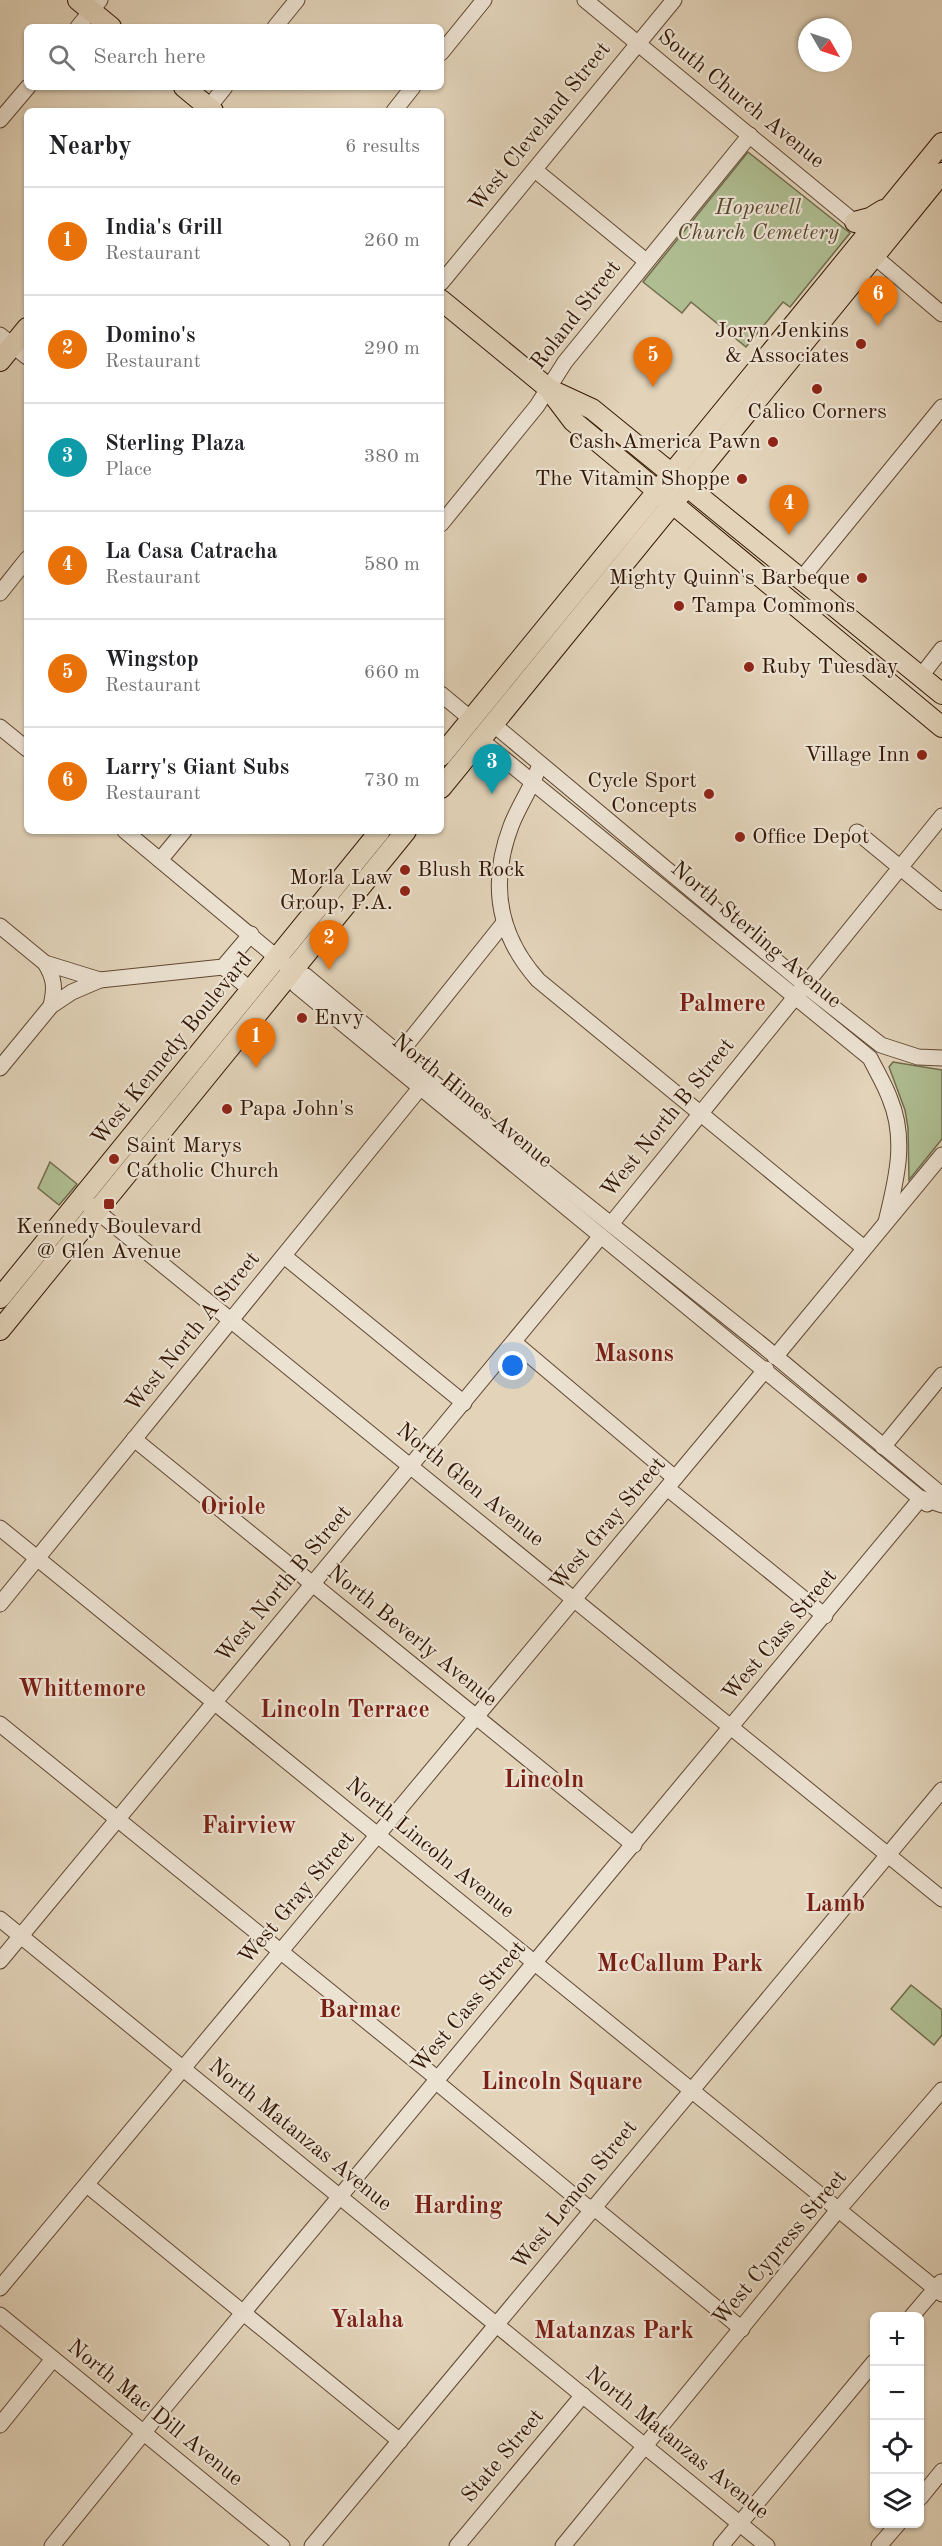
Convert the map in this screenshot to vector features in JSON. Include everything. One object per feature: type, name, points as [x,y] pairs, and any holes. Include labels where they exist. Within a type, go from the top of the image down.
[{"type":"main road","points":[[90,4],[108,24]]},
{"type":"main road","points":[[187,90],[207,108]]},
{"type":"main road","points":[[444,752],[670,473],[861,227],[894,201],[940,145]]},
{"type":"main road","points":[[874,256],[872,246],[875,239],[924,177],[940,145]]},
{"type":"main road","points":[[444,784],[942,173]]},
{"type":"main road","points":[[444,302],[548,388],[592,410],[802,578],[942,694]]},
{"type":"main road","points":[[0,361],[24,332]]},
{"type":"main road","points":[[548,388],[573,421],[942,727]]},
{"type":"main road","points":[[486,732],[483,725],[490,711],[528,663],[532,643]]},
{"type":"main road","points":[[918,708],[925,703],[930,703],[942,711]]},
{"type":"main road","points":[[444,769],[468,739],[472,729],[471,719]]},
{"type":"main road","name":"West Kennedy Boulevard","points":[[3,1287],[81,1198],[378,834]]},
{"type":"main road","name":"West Kennedy Boulevard","points":[[0,1330],[404,834]]},
{"type":"street","points":[[277,24],[297,0]]},
{"type":"street","points":[[444,49],[484,0]]},
{"type":"street","name":"South Church Avenue","points":[[585,0],[861,227]]},
{"type":"street","name":"West Cleveland Street","points":[[444,279],[674,0]]},
{"type":"street","points":[[80,24],[90,4]]},
{"type":"street","points":[[0,120],[25,90]]},
{"type":"street","points":[[210,108],[223,90]]},
{"type":"street","points":[[396,108],[411,90]]},
{"type":"street","name":"Roland Street","points":[[444,520],[537,406],[565,362],[750,135]]},
{"type":"street","points":[[535,170],[646,261]]},
{"type":"street","points":[[874,256],[942,314]]},
{"type":"street","points":[[802,578],[942,407]]},
{"type":"street","points":[[0,593],[24,564]]},
{"type":"street","points":[[921,676],[942,649]]},
{"type":"street","points":[[444,696],[471,719]]},
{"type":"street","points":[[0,727],[24,747]]},
{"type":"street","name":"North Sterling Avenue","points":[[486,732],[540,764],[722,915],[870,1058],[890,1099],[900,1138],[898,1167],[886,1222]]},
{"type":"street","name":"North Sterling Avenue","points":[[486,732],[534,783],[712,930],[881,1045]]},
{"type":"street","points":[[540,764],[534,783],[511,827],[502,859],[499,905],[503,924],[525,965],[538,980],[864,1248]]},
{"type":"street","name":"West North B Street","points":[[0,1961],[515,1343],[942,816]]},
{"type":"street","points":[[857,832],[942,902]]},
{"type":"street","points":[[129,834],[293,971]]},
{"type":"street","points":[[160,860],[182,834]]},
{"type":"street","points":[[683,904],[694,892]]},
{"type":"street","points":[[712,930],[722,915]]},
{"type":"street","points":[[399,1053],[503,924]]},
{"type":"street","points":[[0,926],[45,963],[54,977],[55,990],[51,1006]]},
{"type":"street","points":[[0,1068],[51,1006],[72,992],[100,980],[223,967],[251,934]]},
{"type":"street","points":[[45,963],[100,980]]},
{"type":"street","points":[[223,967],[251,990]]},
{"type":"street","name":"North Himes Avenue","points":[[293,971],[306,976],[399,1053],[606,1230],[697,1312],[942,1516]]},
{"type":"street","name":"North Himes Avenue","points":[[293,971],[297,986],[420,1088],[775,1357],[942,1495]]},
{"type":"street","points":[[870,1058],[881,1045],[918,1057],[942,1058]]},
{"type":"street","name":"West North A Street","points":[[0,1604],[420,1088]]},
{"type":"street","points":[[697,1312],[715,1318],[761,1353],[775,1357],[942,1155]]},
{"type":"street","name":"North Glen Avenue","points":[[81,1198],[942,1899]]},
{"type":"street","points":[[284,1256],[464,1403]]},
{"type":"street","points":[[515,1343],[671,1483],[825,1616]]},
{"type":"street","points":[[766,1369],[784,1374],[843,1422],[855,1424]]},
{"type":"street","name":"West Gray Street","points":[[0,2288],[766,1369]]},
{"type":"street","points":[[883,1447],[942,1375]]},
{"type":"street","name":"North Beverly Avenue","points":[[134,1439],[634,1845]]},
{"type":"street","points":[[921,1498],[942,1505]]},
{"type":"street","name":"West Cass Street","points":[[52,2546],[143,2433],[733,1727],[921,1498]]},
{"type":"street","name":"North Lincoln Avenue","points":[[0,1528],[838,2210],[940,2288]]},
{"type":"street","points":[[0,1725],[742,2329]]},
{"type":"street","name":"West Lemon Street","points":[[312,2546],[942,1790]]},
{"type":"street","name":"North Matanzas Avenue","points":[[0,1919],[767,2546]]},
{"type":"street","name":"West Cypress Street","points":[[563,2546],[838,2210],[942,2090]]},
{"type":"street","points":[[87,2186],[400,2441]]},
{"type":"street","points":[[916,2312],[940,2288]]},
{"type":"street","name":"North Mac Dill Avenue","points":[[0,2315],[282,2546]]},
{"type":"street","points":[[0,2425],[53,2359]]},
{"type":"street","points":[[722,2546],[871,2366]]},
{"type":"street","name":"State Street","points":[[457,2546],[583,2395]]},
{"type":"street","points":[[924,2493],[942,2471]]},
{"type":"street","points":[[879,2546],[894,2528]]},
{"type":"green space","name":"Hopewell Church Cemetery","points":[[748,152],[850,233],[790,307],[783,302],[746,347],[691,302],[682,313],[643,282]]},
{"type":"green space","points":[[893,1062],[942,1070],[942,1139],[909,1180],[908,1128],[905,1110],[889,1067]]},
{"type":"green space","points":[[50,1162],[77,1184],[59,1205],[38,1188]]},
{"type":"green space","points":[[911,1985],[942,2010],[942,2035],[934,2045],[891,2009]]},
{"type":"place","name":"Larry's Giant Subs","points":[[878,326]]},
{"type":"place","name":"Joryn Jenkins & Associates","points":[[861,344]]},
{"type":"place","name":"Wingstop","points":[[653,387]]},
{"type":"place","name":"Calico Corners","points":[[817,389]]},
{"type":"place","name":"Cash America Pawn","points":[[773,442]]},
{"type":"place","name":"The Vitamin Shoppe","points":[[742,479]]},
{"type":"place","name":"La Casa Catracha","points":[[789,535]]},
{"type":"place","name":"Mighty Quinn's Barbeque","points":[[862,578]]},
{"type":"place","name":"Tampa Commons","points":[[679,606]]},
{"type":"place","name":"Ruby Tuesday","points":[[749,667]]},
{"type":"place","name":"Village Inn","points":[[922,755]]},
{"type":"place","name":"Sterling Plaza","points":[[492,794]]},
{"type":"place","name":"Cycle Sport Concepts","points":[[709,794]]},
{"type":"place","name":"Office Depot","points":[[740,837]]},
{"type":"place","name":"Blush Rock","points":[[405,870]]},
{"type":"place","name":"Morla Law Group, P.A.","points":[[405,891]]},
{"type":"place","name":"Domino's","points":[[329,970]]},
{"type":"place","name":"Envy","points":[[302,1018]]},
{"type":"place","name":"India's Grill","points":[[256,1068]]},
{"type":"place","name":"Papa John's","points":[[227,1109]]},
{"type":"place","name":"Saint Marys Catholic Church","points":[[114,1159]]},
{"type":"place","name":"Kennedy Boulevard @ Glen Avenue","points":[[109,1204]]},
{"type":"district","name":"Palmere","points":[[722,1005]]},
{"type":"district","name":"Masons","points":[[634,1355]]},
{"type":"district","name":"Oriole","points":[[233,1508]]},
{"type":"district","name":"Whittemore","points":[[82,1690]]},
{"type":"district","name":"Lincoln Terrace","points":[[345,1711]]},
{"type":"district","name":"Lincoln","points":[[544,1781]]},
{"type":"district","name":"Fairview","points":[[249,1827]]},
{"type":"district","name":"Lamb","points":[[835,1905]]},
{"type":"district","name":"McCallum Park","points":[[680,1965]]},
{"type":"district","name":"Barmac","points":[[360,2011]]},
{"type":"district","name":"Lincoln Square","points":[[562,2083]]},
{"type":"district","name":"Harding","points":[[458,2207]]},
{"type":"district","name":"Yalaha","points":[[367,2321]]},
{"type":"district","name":"Matanzas Park","points":[[614,2332]]}]
